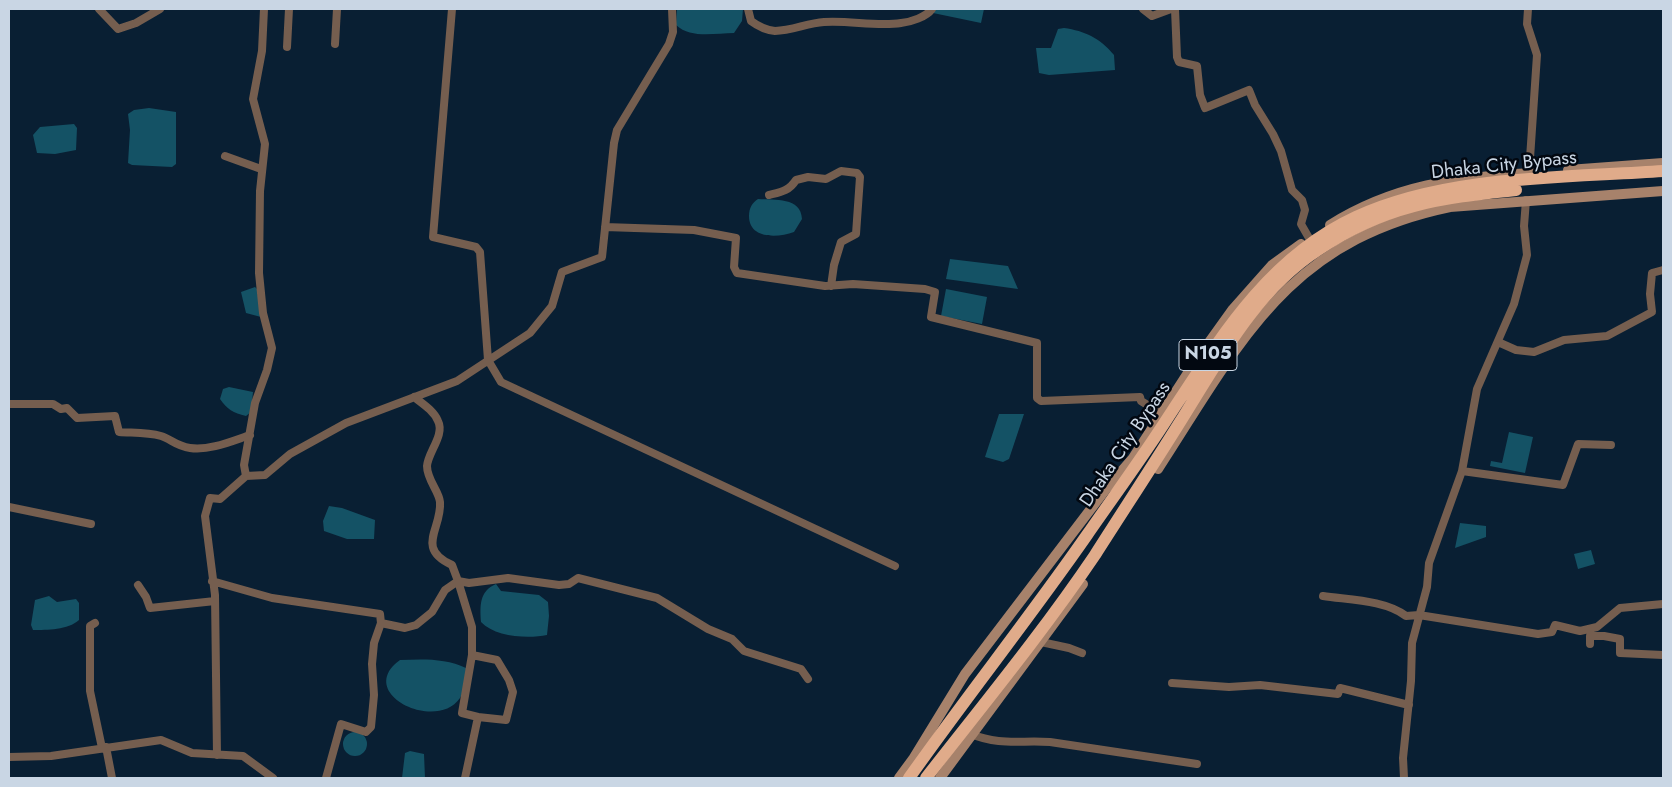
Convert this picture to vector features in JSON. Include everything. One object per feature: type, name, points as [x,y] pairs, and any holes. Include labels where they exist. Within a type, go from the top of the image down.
[{"type":"highway","name":"Dhaka City Bypass","points":[[909,778],[1079,547],[1239,312],[1276,270],[1312,243],[1348,221],[1402,198],[1452,187],[1663,171]]},
{"type":"highway","name":"Dhaka City Bypass","points":[[926,778],[1003,680],[1093,557],[1248,318],[1279,282],[1299,264],[1357,226],[1407,207],[1453,196],[1663,179]]},
{"type":"main road","points":[[899,778],[965,674],[1106,489],[1133,458],[1195,362],[1250,287],[1272,265],[1309,238],[1352,211],[1399,192],[1452,179],[1663,163]]},
{"type":"main road","points":[[940,778],[1099,560],[1254,323],[1292,283],[1338,249],[1383,226],[1427,212],[1526,200],[1663,191]]},
{"type":"street","points":[[99,9],[118,29],[136,23],[160,9]]},
{"type":"street","points":[[246,476],[244,465],[255,403],[268,370],[272,348],[263,313],[259,273],[261,169],[265,144],[253,99],[262,51],[264,9]]},
{"type":"street","points":[[287,47],[289,9]]},
{"type":"street","points":[[336,44],[337,9]]},
{"type":"street","points":[[452,9],[433,237],[476,247],[480,252],[488,360],[501,382],[895,566]]},
{"type":"street","points":[[217,754],[215,601],[205,516],[210,498],[220,499],[246,476],[265,475],[290,454],[346,423],[457,381],[530,333],[552,306],[562,272],[602,257],[617,130],[669,44],[673,32],[672,9]]},
{"type":"street","points":[[748,9],[751,21],[760,28],[779,31],[809,23],[833,21],[899,24],[911,21],[932,9]]},
{"type":"street","points":[[1143,9],[1152,16],[1171,9]]},
{"type":"street","points":[[1175,9],[1177,57],[1180,62],[1197,66],[1200,95],[1204,108],[1249,90],[1254,106],[1274,134],[1292,190],[1302,200],[1305,210],[1301,224],[1309,238]]},
{"type":"street","points":[[1528,9],[1528,24],[1537,55],[1529,173]]},
{"type":"street","points":[[225,156],[261,169]]},
{"type":"street","points":[[769,194],[783,192],[790,188],[796,180],[808,177],[826,179],[841,171],[856,172],[860,177],[856,234],[841,242],[834,265],[831,286]]},
{"type":"street","points":[[1404,778],[1403,758],[1412,643],[1427,587],[1430,563],[1462,471],[1477,390],[1514,304],[1527,255],[1524,226],[1526,200]]},
{"type":"street","points":[[605,226],[694,230],[736,238],[734,267],[738,273],[831,286],[853,284],[925,289],[936,292],[931,317],[1036,343],[1037,398],[1042,401],[1140,397],[1141,401],[1162,414]]},
{"type":"street","points":[[1498,342],[1516,350],[1534,352],[1564,340],[1607,336],[1652,312],[1650,294],[1652,273],[1663,270]]},
{"type":"street","points":[[414,397],[427,407],[439,422],[440,430],[427,466],[429,478],[440,502],[433,535],[433,548],[435,554],[441,560],[452,565],[472,626],[472,655],[462,713],[506,720],[513,692],[509,680],[497,660],[472,655]]},
{"type":"street","points":[[9,404],[53,404],[62,409],[67,408],[77,418],[115,416],[119,432],[163,437],[173,444],[191,448],[206,448],[250,435]]},
{"type":"street","points":[[1462,471],[1563,485],[1578,444],[1611,445]]},
{"type":"street","points":[[9,507],[91,524]]},
{"type":"street","points":[[381,623],[404,628],[416,625],[432,612],[445,590],[458,581],[469,583],[508,578],[559,585],[569,584],[578,578],[657,598],[708,629],[732,639],[744,651],[801,668],[808,679]]},
{"type":"street","points":[[212,580],[272,598],[380,614],[381,623],[374,643],[372,664],[374,695],[371,727],[366,732],[341,724],[326,778]]},
{"type":"street","points":[[138,585],[146,596],[150,608],[215,601]]},
{"type":"street","points":[[1323,596],[1374,605],[1385,604],[1406,616],[1419,615],[1538,634],[1552,632],[1555,625],[1580,631],[1597,627],[1620,608],[1663,604]]},
{"type":"street","points":[[95,623],[90,626],[90,691],[112,778]]},
{"type":"street","points":[[1590,644],[1590,636],[1604,636],[1620,639],[1620,652],[1663,654]]},
{"type":"street","points":[[1041,642],[1082,653]]},
{"type":"street","points":[[1172,683],[1229,687],[1260,685],[1338,694],[1340,688],[1408,704]]},
{"type":"street","points":[[464,778],[478,717]]},
{"type":"street","points":[[972,734],[998,743],[1050,742],[1197,764]]},
{"type":"street","points":[[9,757],[51,756],[161,740],[192,753],[243,756],[273,778]]},
{"type":"water","points":[[677,9],[743,9],[742,21],[734,33],[696,34],[676,25]]},
{"type":"water","points":[[933,9],[984,9],[981,23],[933,13]]},
{"type":"water","points":[[1064,28],[1085,33],[1103,44],[1114,55],[1115,70],[1049,75],[1039,73],[1036,48],[1051,48],[1058,29]]},
{"type":"water","points":[[149,108],[176,112],[176,164],[172,167],[132,165],[128,163],[130,130],[128,114],[134,110]]},
{"type":"water","points":[[74,124],[77,128],[76,150],[55,154],[37,153],[33,135],[40,127]]},
{"type":"water","points":[[758,199],[786,201],[797,207],[801,212],[802,219],[794,232],[772,236],[759,233],[754,229],[750,224],[749,213],[751,206]]},
{"type":"water","points":[[950,259],[1008,266],[1018,289],[946,279]]},
{"type":"water","points":[[255,287],[257,289],[261,317],[246,313],[241,292]]},
{"type":"water","points":[[946,289],[987,297],[982,324],[941,316]]},
{"type":"water","points":[[229,387],[253,392],[251,412],[246,416],[231,410],[220,399],[223,389]]},
{"type":"water","points":[[999,414],[1024,414],[1009,459],[1003,462],[985,457]]},
{"type":"water","points":[[1509,432],[1533,437],[1525,473],[1490,466],[1491,461],[1502,463]]},
{"type":"water","points":[[329,506],[342,508],[375,520],[374,539],[347,539],[324,531],[323,521]]},
{"type":"water","points":[[1460,523],[1486,526],[1486,537],[1455,548]]},
{"type":"water","points":[[1591,550],[1595,564],[1578,569],[1574,554]]},
{"type":"water","points":[[496,584],[501,591],[539,595],[548,602],[547,635],[531,637],[512,636],[495,631],[481,622],[482,600],[486,591]]},
{"type":"water","points":[[49,596],[57,602],[76,599],[79,603],[79,620],[63,628],[33,630],[31,625],[35,600]]},
{"type":"water","points":[[425,659],[442,661],[466,668],[465,684],[460,698],[449,708],[434,711],[418,710],[404,704],[392,696],[387,685],[388,673],[400,660]]},
{"type":"water","points":[[355,732],[360,733],[366,739],[366,749],[360,755],[355,756],[350,755],[344,749],[343,744],[344,739],[350,733]]},
{"type":"water","points":[[410,751],[424,754],[425,778],[402,778],[405,753]]}]
